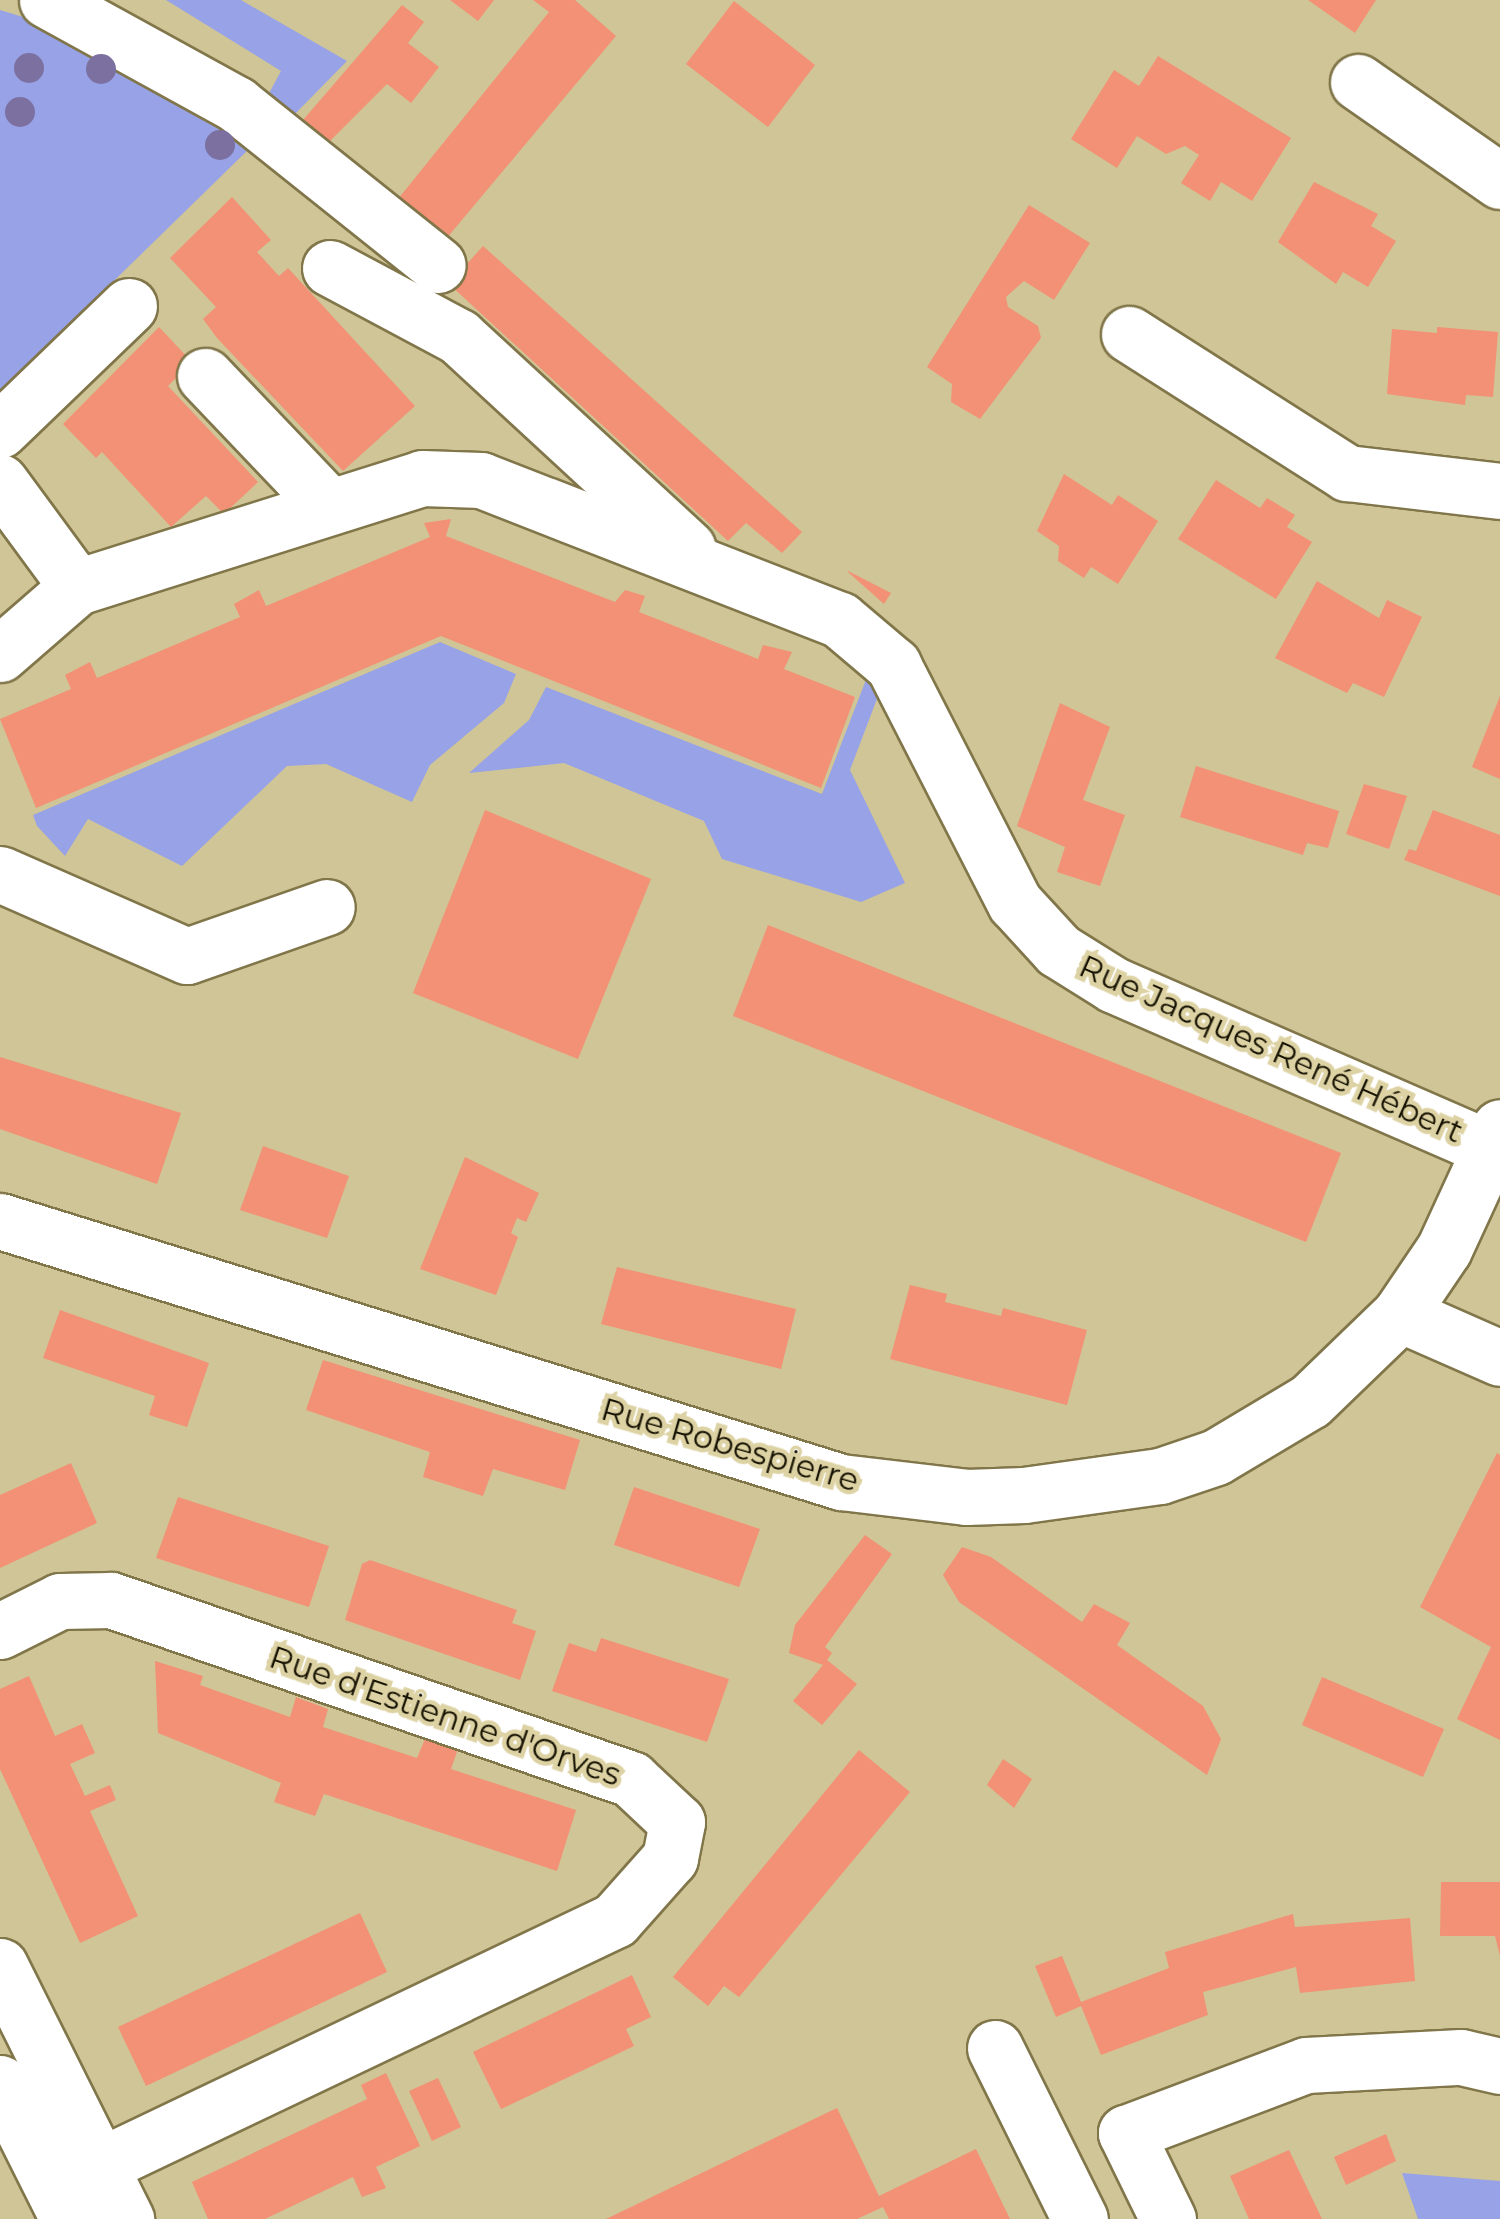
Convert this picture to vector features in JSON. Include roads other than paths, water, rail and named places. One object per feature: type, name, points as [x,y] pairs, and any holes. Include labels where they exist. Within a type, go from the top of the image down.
[{"type":"street","points":[[47,0],[236,104],[438,265]]},
{"type":"street","points":[[1358,82],[1500,181]]},
{"type":"street","points":[[330,268],[459,338],[713,570]]},
{"type":"street","points":[[0,430],[129,306]]},
{"type":"street","points":[[1128,334],[1347,472],[1500,490]]},
{"type":"street","points":[[206,376],[329,506]]},
{"type":"street","name":"Rue Jacques René Hébert","points":[[0,654],[77,587],[422,478],[481,480],[840,620],[893,665],[1016,903],[1058,950],[1114,985],[1495,1138]]},
{"type":"street","points":[[0,482],[77,587]]},
{"type":"street","points":[[0,874],[187,956],[327,906]]},
{"type":"street","name":"Rue Robespierre","points":[[0,1221],[840,1482],[966,1497],[1092,1488],[1216,1457],[1310,1401],[1400,1314],[1444,1248],[1495,1138]]},
{"type":"street","points":[[1400,1314],[1500,1358]]},
{"type":"street","name":"Rue d'Estienne d'Orves","points":[[0,1630],[60,1601],[110,1600],[631,1779],[677,1822],[670,1858],[616,1920],[99,2166]]},
{"type":"street","points":[[0,1966],[126,2219]]},
{"type":"street","points":[[995,2048],[1080,2219]]},
{"type":"street","points":[[1168,2219],[1126,2133],[1306,2065],[1460,2058],[1500,2066]]},
{"type":"street","points":[[0,2083],[68,2219]]}]
